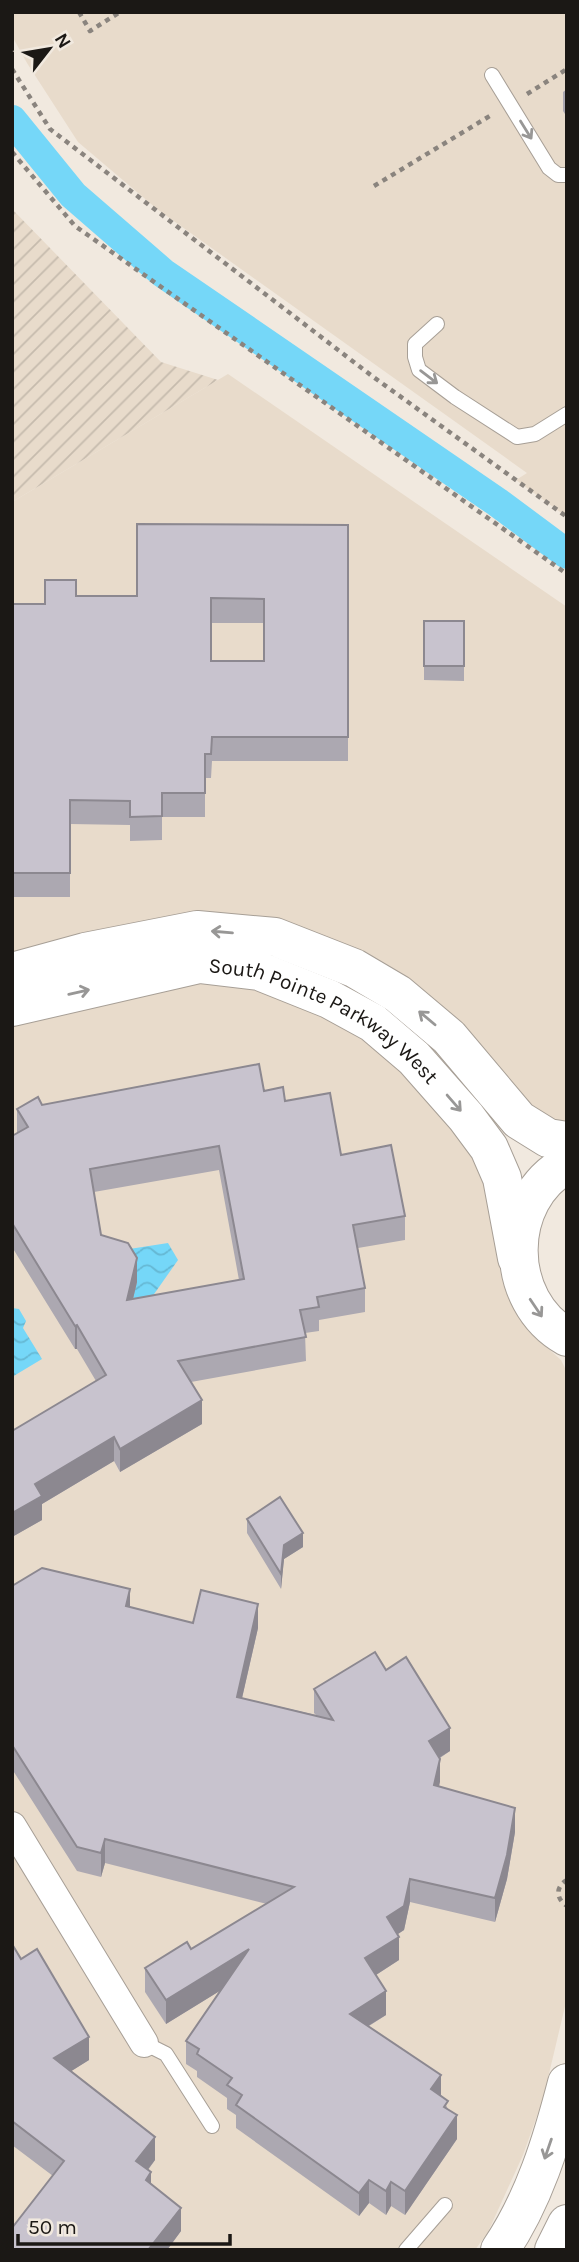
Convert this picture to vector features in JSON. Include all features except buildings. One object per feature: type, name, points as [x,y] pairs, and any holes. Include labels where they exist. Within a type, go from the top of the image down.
[{"type":"street","name":"South Pointe Parkway West","points":[[12,972],[85,952],[197,930],[275,937],[354,968],[398,994],[449,1037],[519,1120],[548,1138],[567,1141]]},
{"type":"street","name":"South Pointe Parkway West","points":[[12,1007],[199,964],[259,971],[330,999],[373,1023],[414,1058],[489,1148],[502,1178],[523,1286],[537,1311],[556,1331],[567,1338]]},
{"type":"street","points":[[517,1258],[520,1225],[533,1195],[556,1170],[567,1164]]},
{"type":"street","points":[[12,1826],[144,2043]]},
{"type":"street","points":[[500,2250],[538,2176],[567,2083]]},
{"type":"street","points":[[554,2250],[567,2224]]},
{"type":"lane","points":[[492,75],[549,168],[558,175],[567,175]]},
{"type":"lane","points":[[437,324],[415,344],[415,357],[419,370],[455,397],[517,437],[535,434],[567,414]]},
{"type":"lane","points":[[144,2043],[166,2054],[212,2126]]},
{"type":"lane","points":[[406,2250],[444,2204]]},
{"type":"path","points":[[79,12],[90,31],[120,12]]},
{"type":"path","points":[[12,69],[50,130],[372,376],[567,517]]},
{"type":"path","points":[[520,99],[567,69]]},
{"type":"path","points":[[374,186],[502,109]]},
{"type":"path","points":[[12,152],[75,226],[567,574]]},
{"type":"path","points":[[567,1880],[561,1885],[558,1894],[561,1902],[567,1906]]},
{"type":"shaded area","points":[[12,12],[567,12],[567,517],[516,480],[527,473],[157,209],[78,142],[12,36]]},
{"type":"shaded area","points":[[12,209],[161,362],[218,380],[12,502]]},
{"type":"shaded area","points":[[228,374],[567,607],[567,1132],[539,1121],[380,970],[12,963],[12,502]]},
{"type":"shaded area","points":[[199,975],[320,1003],[411,1078],[476,1160],[489,1188],[501,1273],[513,1305],[532,1334],[561,1360],[567,1372],[567,1998],[543,2099],[523,2155],[488,2232],[475,2250],[12,2250],[12,1017]]},
{"type":"water","points":[[168,1243],[178,1260],[145,1307],[131,1300],[110,1252]]},
{"type":"water","points":[[12,1308],[19,1309],[26,1321],[23,1328],[42,1359],[12,1377]]},
{"type":"waterway","points":[[12,120],[73,195],[163,273],[497,502],[567,554]]}]
